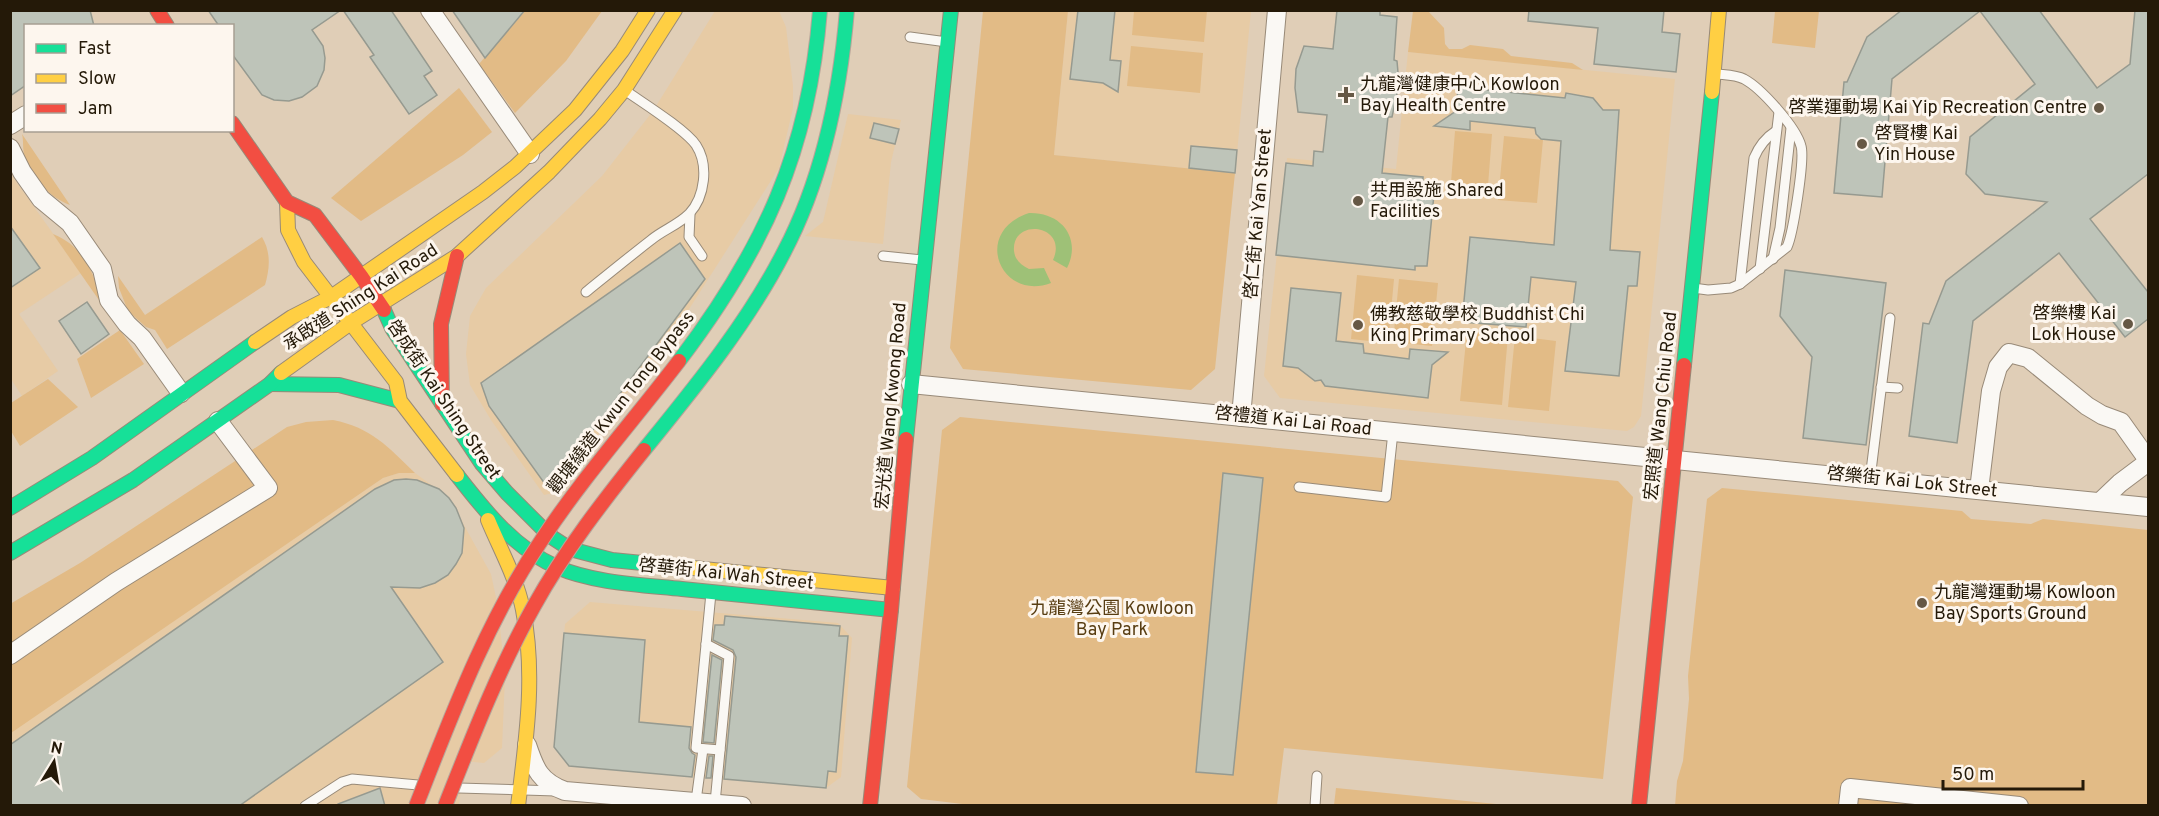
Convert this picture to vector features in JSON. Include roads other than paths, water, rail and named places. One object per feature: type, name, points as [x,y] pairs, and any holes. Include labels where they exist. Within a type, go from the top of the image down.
[{"type":"main road","name":"承啟道 Shing Kai Road","points":[[10,508],[92,458],[181,393],[292,317],[331,297],[483,192],[530,154],[575,110],[622,51],[648,10]]},
{"type":"main road","name":"承啟道 Shing Kai Road","points":[[10,553],[133,480],[270,384],[287,368],[352,322],[457,256],[549,172],[600,119],[644,61],[675,10]]},
{"type":"main road","name":"觀塘繞道 Kwun Tong Bypass","points":[[416,806],[475,660],[517,578],[560,514],[714,313],[736,280],[766,226],[786,182],[801,135],[816,57],[820,10]]},
{"type":"main road","points":[[445,806],[503,664],[544,587],[596,511],[734,333],[784,251],[806,202],[826,141],[842,64],[847,10]]},
{"type":"main road","name":"宏光道 Wang Kwong Road","points":[[870,806],[891,610],[911,384],[951,10]]},
{"type":"main road","name":"宏照道 Wang Chiu Road","points":[[1638,806],[1719,10]]},
{"type":"main road","points":[[234,126],[287,202]]},
{"type":"main road","name":"啓成街 Kai Shing Street","points":[[558,568],[524,546],[482,507],[400,401],[396,382],[304,262],[288,230],[287,202],[315,215],[361,276],[380,303],[392,328],[482,464],[550,536],[570,549]]},
{"type":"main road","points":[[442,405],[441,324],[457,256]]},
{"type":"main road","points":[[270,384],[339,385],[400,401]]},
{"type":"main road","points":[[482,507],[518,592],[523,610],[531,676],[518,806]]},
{"type":"main road","name":"啓華街 Kai Wah Street","points":[[570,549],[612,560],[891,610]]},
{"type":"main road","name":"啓華街 Kai Wah Street","points":[[558,568],[608,581],[713,579],[893,588]]},
{"type":"street","points":[[430,10],[530,154]]},
{"type":"street","name":"啓仁街 Kai Yan Street","points":[[1241,417],[1277,10]]},
{"type":"street","points":[[10,125],[24,116]]},
{"type":"street","points":[[10,148],[22,172],[41,199],[70,223],[102,269],[109,300],[127,324],[142,338],[181,393]]},
{"type":"street","points":[[1978,490],[1991,391],[1998,367],[2009,353],[2028,358],[2087,406],[2121,422],[2148,461],[2100,502]]},
{"type":"street","name":"啓禮道 Kai Lai Road","points":[[911,384],[1675,460]]},
{"type":"street","points":[[10,655],[116,582],[268,488],[218,421]]},
{"type":"street","name":"啓樂街 Kai Lok Street","points":[[1675,460],[2148,507]]},
{"type":"street","points":[[531,676],[546,599],[558,568],[570,549]]},
{"type":"street","points":[[526,741],[537,770],[551,786],[565,791],[742,806]]},
{"type":"street","points":[[1848,806],[1850,788],[2019,806]]},
{"type":"lane","points":[[910,37],[948,42]]},
{"type":"lane","points":[[1692,288],[1721,290],[1740,284],[1773,258],[1780,228],[1791,128],[1754,86],[1743,79],[1714,74]]},
{"type":"lane","points":[[586,292],[653,237],[690,214],[700,198],[704,181],[703,163],[696,145],[684,133],[624,90]]},
{"type":"lane","points":[[1760,269],[1779,112]]},
{"type":"lane","points":[[1740,284],[1754,158],[1766,137],[1776,131]]},
{"type":"lane","points":[[690,214],[689,237],[702,256]]},
{"type":"lane","points":[[883,256],[924,261]]},
{"type":"lane","points":[[1870,479],[1890,318]]},
{"type":"lane","points":[[1881,387],[1898,388]]},
{"type":"lane","points":[[1299,487],[1386,497],[1393,432]]},
{"type":"lane","points":[[713,579],[696,748],[720,750]]},
{"type":"lane","points":[[706,644],[729,656],[720,750],[706,802]]},
{"type":"lane","points":[[703,749],[706,802]]},
{"type":"lane","points":[[1315,806],[1317,776]]},
{"type":"lane","points":[[305,806],[342,782],[352,779],[520,791],[565,791]]},
{"type":"place","name":"九龍灣健康中心 Kowloon Bay Health Centre","points":[[1346,95]]},
{"type":"place","name":"啓業運動場 Kai Yip Recreation Centre","points":[[2099,108]]},
{"type":"place","name":"啓賢樓 Kai Yin House","points":[[1862,144]]},
{"type":"place","name":"共用設施 Shared Facilities","points":[[1358,201]]},
{"type":"place","name":"啓樂樓 Kai Lok House","points":[[2128,324]]},
{"type":"place","name":"佛教慈敬學校 Buddhist Chi King Primary School","points":[[1358,325]]},
{"type":"place","name":"九龍灣運動場 Kowloon Bay Sports Ground","points":[[1922,603]]},
{"type":"park label","name":"九龍灣公園 Kowloon Bay Park","points":[[1112,619]]}]
